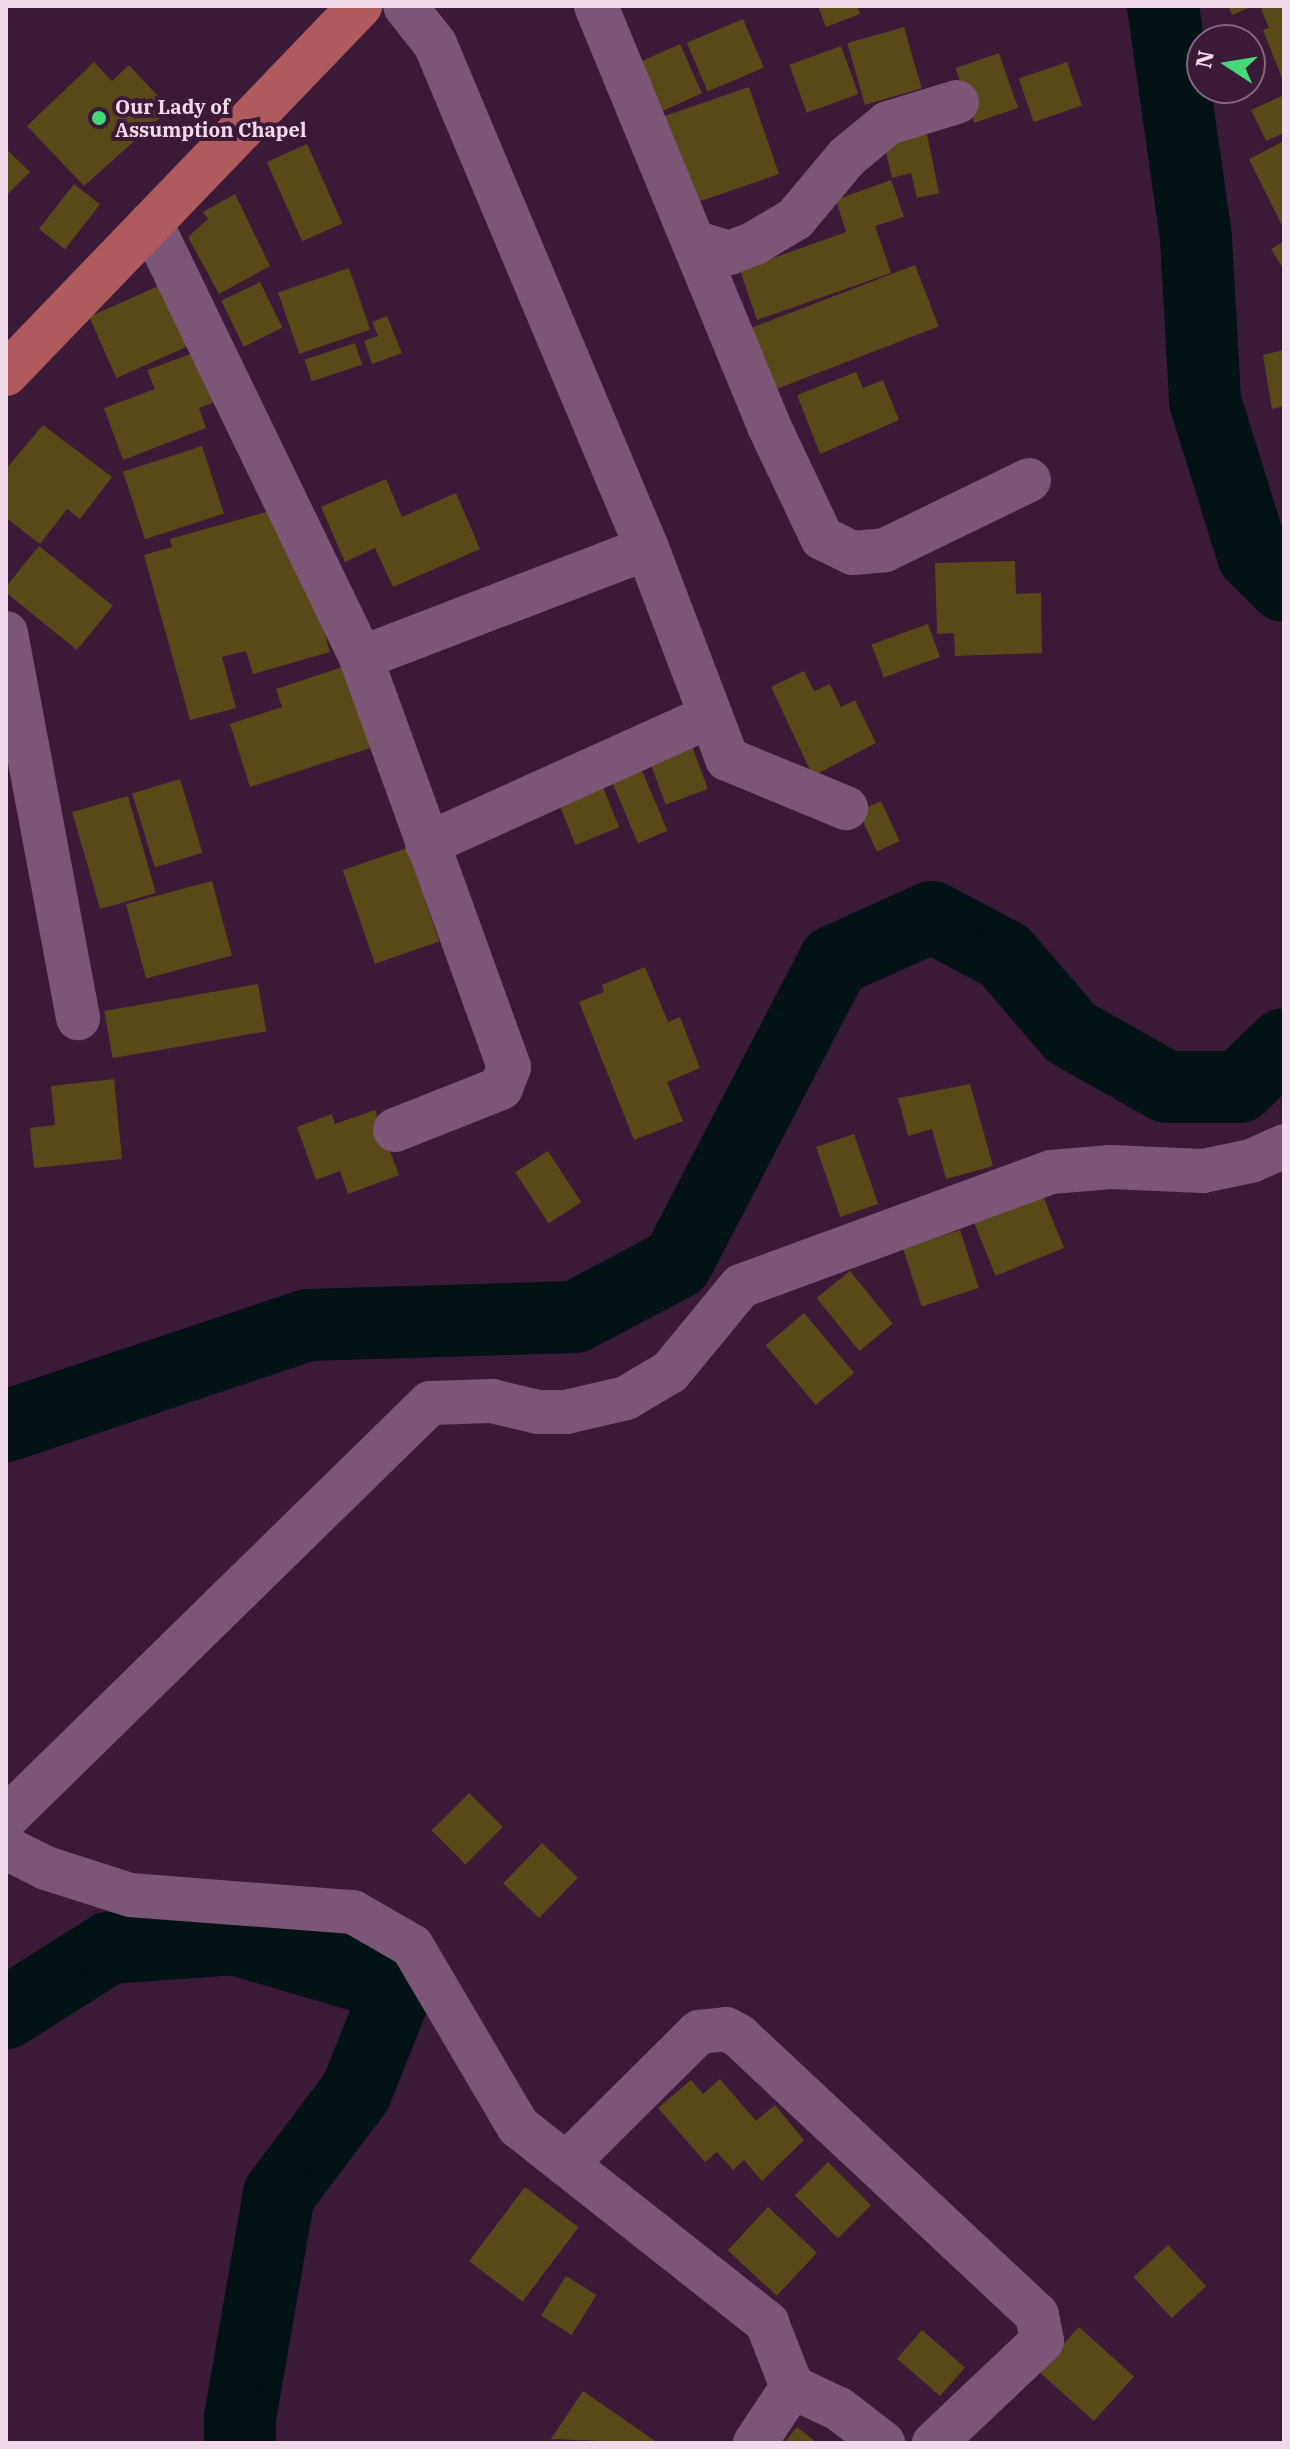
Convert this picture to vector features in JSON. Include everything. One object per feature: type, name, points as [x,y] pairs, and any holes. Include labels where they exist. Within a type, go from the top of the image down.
[{"type":"main road","points":[[6,374],[360,6]]},
{"type":"street","points":[[405,6],[435,44],[647,548],[727,759],[846,808]]},
{"type":"street","points":[[596,6],[697,243],[769,426],[822,538],[853,553],[885,550],[1029,480]]},
{"type":"street","points":[[697,243],[729,253],[753,244],[795,219],[847,157],[888,123],[957,102]]},
{"type":"street","points":[[151,223],[361,658],[509,1067],[501,1088],[395,1130]]},
{"type":"street","points":[[361,658],[647,548]]},
{"type":"street","points":[[6,633],[78,1018]]},
{"type":"street","points":[[427,844],[710,716]]},
{"type":"street","points":[[6,1818],[430,1403],[492,1401],[538,1412],[566,1412],[626,1398],[670,1372],[741,1286],[1051,1172],[1111,1167],[1203,1171],[1251,1161],[1284,1146]]},
{"type":"street","points":[[6,1848],[46,1868],[130,1895],[353,1912],[412,1946],[518,2126],[767,2323],[792,2387],[839,2409],[883,2443]]},
{"type":"street","points":[[566,2164],[699,2032],[726,2029],[739,2036],[1037,2315],[1042,2341],[934,2443]]},
{"type":"street","points":[[755,2443],[792,2387]]},
{"type":"building","points":[[818,6],[857,6],[860,14],[826,27]]},
{"type":"building","points":[[1228,6],[1253,6],[1232,15]]},
{"type":"building","points":[[1284,6],[1284,83],[1266,38],[1266,29],[1269,28],[1261,9]]},
{"type":"building","points":[[743,19],[764,68],[708,92],[687,43]]},
{"type":"building","points":[[904,27],[922,89],[865,105],[847,43]]},
{"type":"building","points":[[680,44],[702,93],[660,112],[638,63]]},
{"type":"building","points":[[841,46],[858,94],[807,113],[789,65]]},
{"type":"building","points":[[999,53],[1018,108],[974,123],[956,68]]},
{"type":"building","name":"Our Lady of Assumption Chapel","points":[[94,62],[112,81],[129,65],[170,109],[84,186],[27,126]]},
{"type":"building","points":[[1067,62],[1082,105],[1034,122],[1019,79]]},
{"type":"building","points":[[749,87],[779,174],[691,204],[661,117]]},
{"type":"building","points":[[1284,95],[1284,133],[1266,141],[1251,110]]},
{"type":"building","points":[[926,129],[939,193],[917,198],[911,173],[892,178],[883,140]]},
{"type":"building","points":[[1284,141],[1284,229],[1249,159]]},
{"type":"building","points":[[307,144],[342,223],[302,241],[267,162]]},
{"type":"building","points":[[6,149],[30,172],[6,196]]},
{"type":"building","points":[[891,180],[904,217],[875,226],[891,273],[757,320],[740,270],[846,232],[836,200]]},
{"type":"building","points":[[74,184],[100,204],[65,249],[39,229]]},
{"type":"building","points":[[235,194],[270,266],[219,294],[188,237],[208,219],[203,212]]},
{"type":"building","points":[[1284,241],[1284,270],[1271,249]]},
{"type":"building","points":[[915,265],[939,327],[772,390],[749,329]]},
{"type":"building","points":[[349,268],[370,329],[299,354],[278,292]]},
{"type":"building","points":[[260,282],[282,328],[244,347],[221,301]]},
{"type":"building","points":[[165,283],[192,344],[116,378],[89,317]]},
{"type":"building","points":[[387,316],[402,353],[372,364],[364,341],[378,336],[372,322]]},
{"type":"building","points":[[355,343],[362,365],[312,381],[305,359]]},
{"type":"building","points":[[1284,350],[1284,406],[1272,409],[1263,355]]},
{"type":"building","points":[[196,352],[215,402],[199,408],[206,428],[123,460],[104,408],[155,389],[147,370]]},
{"type":"building","points":[[856,372],[863,388],[883,380],[899,420],[820,454],[797,395]]},
{"type":"building","points":[[43,425],[112,477],[80,519],[67,509],[40,544],[6,518],[6,469]]},
{"type":"building","points":[[202,446],[224,514],[145,539],[123,472]]},
{"type":"building","points":[[386,479],[402,517],[456,493],[480,549],[393,587],[375,548],[345,562],[321,507]]},
{"type":"building","points":[[284,507],[298,537],[330,652],[253,674],[246,651],[222,657],[236,708],[190,720],[144,555],[172,547],[170,539]]},
{"type":"building","points":[[39,546],[113,606],[77,650],[6,593],[6,587]]},
{"type":"building","points":[[1015,561],[1016,594],[1041,593],[1042,653],[955,656],[954,633],[937,634],[935,563]]},
{"type":"building","points":[[928,624],[940,657],[884,677],[872,645]]},
{"type":"building","points":[[345,666],[373,747],[250,787],[230,724],[282,707],[276,689]]},
{"type":"building","points":[[804,671],[814,691],[830,684],[841,707],[855,700],[876,743],[813,776],[771,687]]},
{"type":"building","points":[[691,743],[708,789],[665,804],[649,758]]},
{"type":"building","points":[[637,759],[667,831],[638,843],[608,772]]},
{"type":"building","points":[[180,779],[203,853],[155,867],[132,794]]},
{"type":"building","points":[[600,780],[619,827],[576,845],[556,798]]},
{"type":"building","points":[[128,796],[156,893],[100,909],[72,812]]},
{"type":"building","points":[[881,801],[900,841],[877,851],[858,812]]},
{"type":"building","points":[[407,848],[439,942],[375,964],[343,870]]},
{"type":"building","points":[[212,881],[232,955],[146,978],[126,904]]},
{"type":"building","points":[[645,967],[668,1022],[680,1017],[700,1068],[667,1082],[683,1121],[634,1140],[579,1002],[604,992],[602,985]]},
{"type":"building","points":[[258,984],[266,1031],[113,1058],[104,1011]]},
{"type":"building","points":[[114,1079],[122,1159],[34,1168],[30,1128],[55,1125],[51,1086]]},
{"type":"building","points":[[970,1084],[993,1166],[946,1179],[932,1129],[908,1136],[898,1098]]},
{"type":"building","points":[[375,1110],[399,1175],[348,1194],[340,1171],[316,1180],[297,1127],[332,1114],[335,1124]]},
{"type":"building","points":[[854,1134],[878,1204],[840,1217],[816,1147]]},
{"type":"building","points":[[548,1151],[581,1202],[549,1223],[515,1172]]},
{"type":"building","points":[[1039,1186],[1064,1248],[995,1276],[970,1214]]},
{"type":"building","points":[[960,1230],[979,1288],[922,1307],[903,1249]]},
{"type":"building","points":[[850,1271],[893,1324],[859,1351],[817,1298]]},
{"type":"building","points":[[804,1313],[854,1373],[816,1405],[766,1345]]},
{"type":"building","points":[[469,1793],[503,1827],[465,1864],[432,1830]]},
{"type":"building","points":[[542,1843],[578,1878],[539,1918],[503,1883]]},
{"type":"building","points":[[720,2079],[756,2121],[775,2105],[804,2140],[762,2181],[744,2160],[733,2170],[717,2152],[705,2162],[658,2108],[691,2080],[703,2094]]},
{"type":"building","points":[[828,2162],[871,2205],[838,2238],[795,2195]]},
{"type":"building","points":[[525,2187],[579,2227],[523,2302],[469,2261]]},
{"type":"building","points":[[768,2207],[817,2253],[777,2296],[728,2250]]},
{"type":"building","points":[[1168,2245],[1206,2286],[1172,2318],[1134,2277]]},
{"type":"building","points":[[566,2276],[597,2295],[572,2335],[541,2316]]},
{"type":"building","points":[[1079,2327],[1134,2377],[1094,2421],[1039,2372]]},
{"type":"building","points":[[922,2330],[965,2367],[940,2396],[897,2359]]},
{"type":"building","points":[[583,2391],[658,2443],[551,2439]]},
{"type":"building","points":[[797,2427],[817,2443],[784,2443]]},
{"type":"waterway","points":[[1163,6],[1196,238],[1205,401],[1253,555],[1284,586]]},
{"type":"waterway","points":[[6,1426],[307,1325],[575,1317],[677,1263],[834,961],[932,917],[1005,956],[1071,1033],[1167,1087],[1239,1087],[1284,1044]]},
{"type":"waterway","points":[[6,2013],[109,1948],[234,1939],[398,1987],[356,2092],[279,2194],[240,2417],[240,2443]]},
{"type":"place","name":"Our Lady of Assumption Chapel","points":[[99,118]]}]
